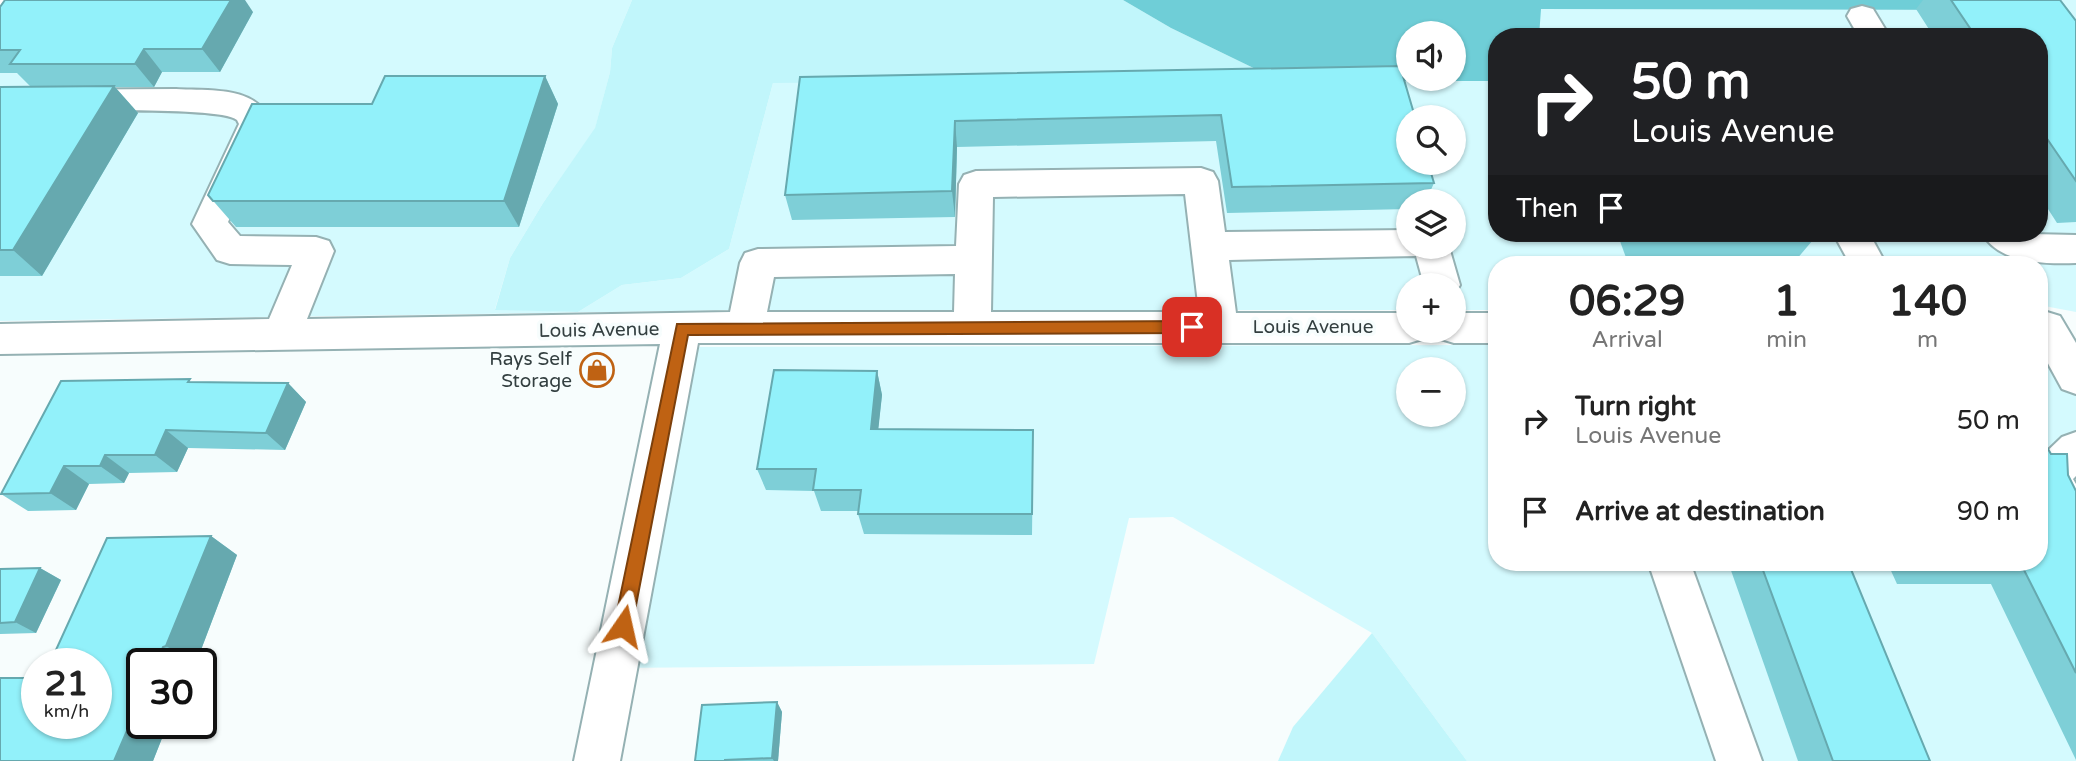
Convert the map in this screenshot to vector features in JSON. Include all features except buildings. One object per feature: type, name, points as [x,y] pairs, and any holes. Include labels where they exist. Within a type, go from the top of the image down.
[{"type":"street","points":[[0,101],[176,100],[226,103],[244,108],[252,114],[255,124],[210,224],[230,250],[316,251],[282,334]]},
{"type":"street","points":[[972,327],[976,184],[1201,181],[1219,327]]},
{"type":"street","points":[[2012,242],[2037,250],[2076,249]]},
{"type":"street","points":[[1209,246],[1396,244]]},
{"type":"street","points":[[746,327],[758,263],[974,260]]},
{"type":"street","name":"Louis Avenue","points":[[0,339],[746,327],[1396,328]]},
{"type":"street","points":[[1466,327],[1488,328]]},
{"type":"street","points":[[597,761],[682,328]]},
{"type":"street","points":[[2054,328],[2076,378]]},
{"type":"street","points":[[2076,449],[2050,475],[2076,524]]},
{"type":"street","points":[[1672,571],[1739,761]]},
{"type":"shaded area","points":[[0,0],[632,0],[612,48],[610,72],[595,129],[543,203],[510,258],[495,309],[578,312],[622,285],[681,278],[729,249],[773,83],[1396,81],[1396,91],[1466,91],[1466,81],[1488,81],[1488,242],[2048,242],[2048,28],[1539,28],[1540,9],[1993,10],[1989,0],[2076,0],[2076,312],[2048,307],[2048,256],[1488,256],[1488,310],[1466,310],[1466,273],[1396,273],[1396,310],[749,310],[0,321]]},
{"type":"shaded area","points":[[632,0],[1123,0],[1171,28],[1280,81],[773,83],[729,249],[681,278],[622,285],[578,312],[495,310],[510,258],[543,203],[595,128],[610,72],[612,48]]},
{"type":"shaded area","points":[[1123,0],[1989,0],[1994,10],[1541,9],[1540,28],[1488,28],[1488,81],[1466,81],[1466,21],[1396,21],[1396,81],[1280,81],[1171,28]]},
{"type":"shaded area","points":[[1488,345],[1488,571],[2048,571],[2048,346],[2076,346],[2076,761],[1467,761],[1372,633],[1173,517],[1129,518],[1094,664],[610,668],[676,347]]},
{"type":"shaded area","points":[[1372,633],[1467,761],[1278,761],[1293,727]]},
{"type":"place","name":"Rays Self Storage","points":[[597,370]]},
{"type":"route","points":[[623,626],[682,328],[1192,327]]}]
